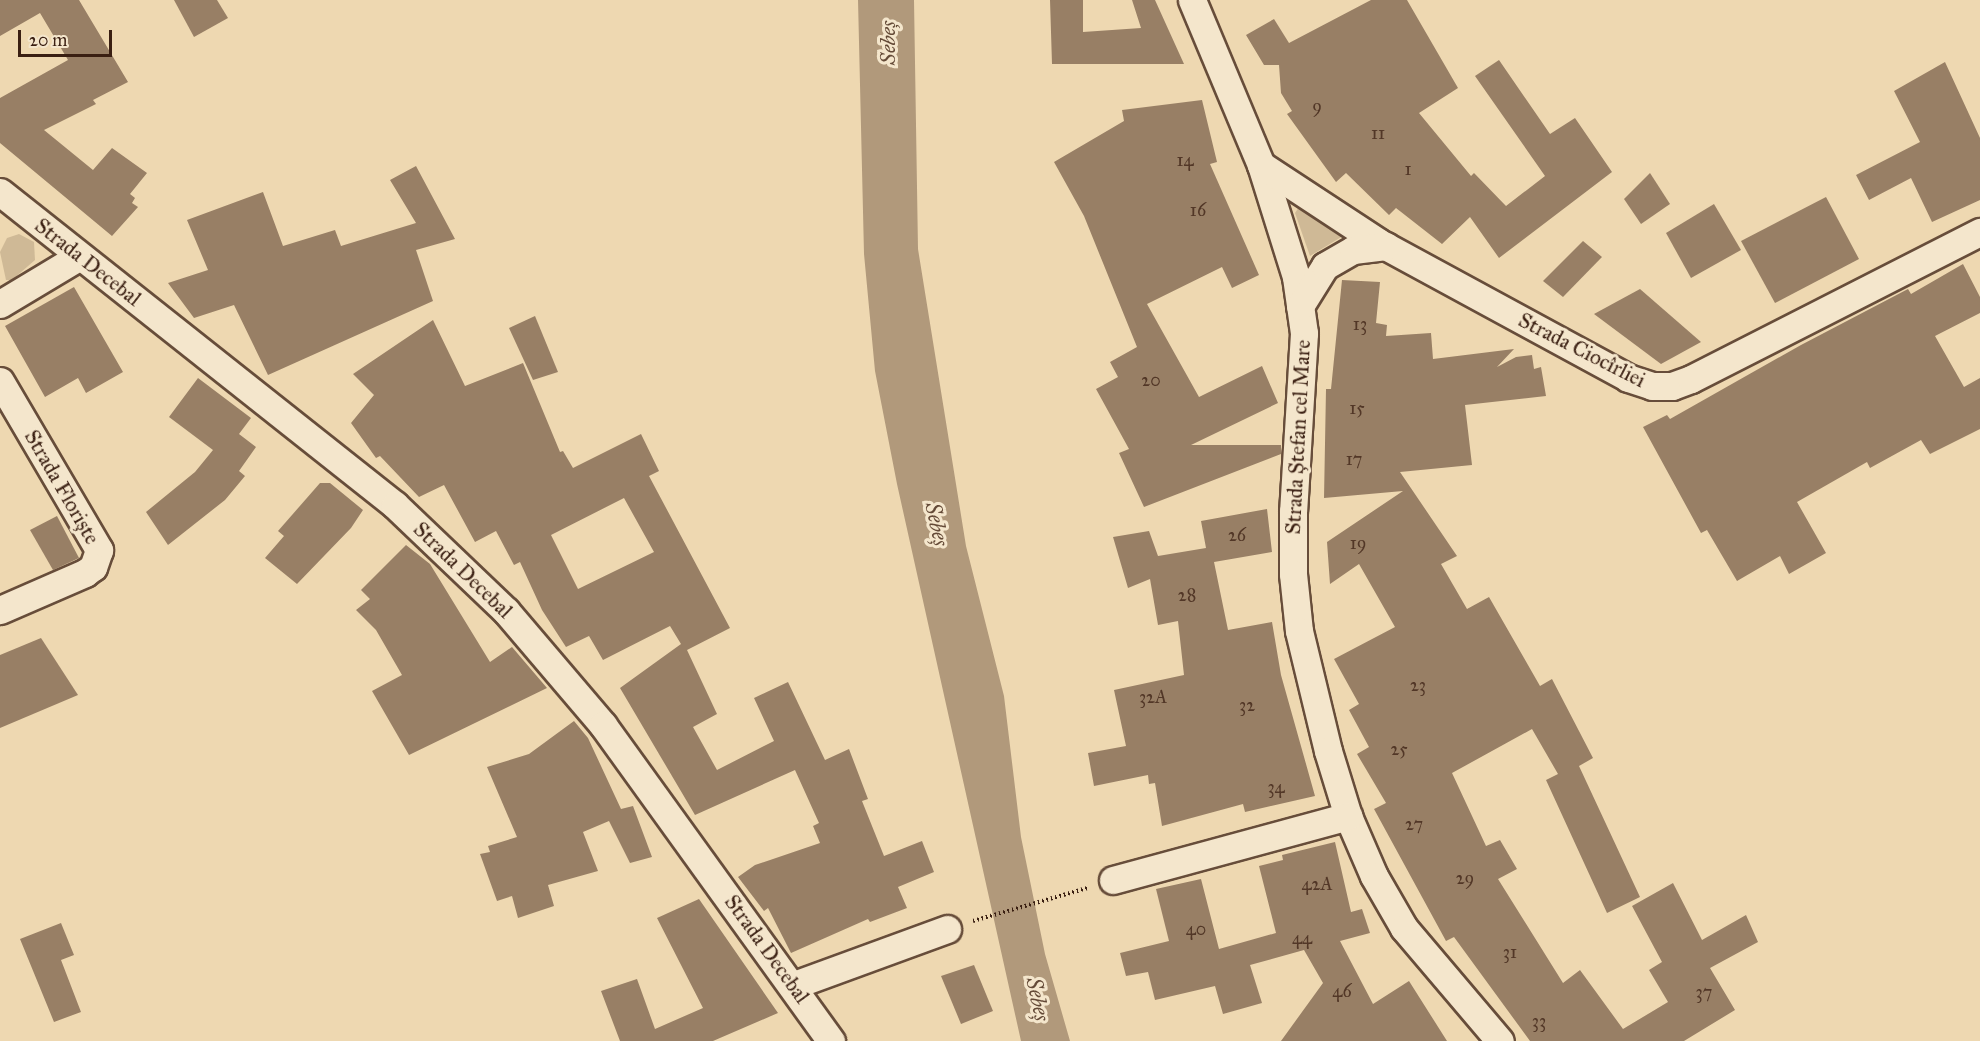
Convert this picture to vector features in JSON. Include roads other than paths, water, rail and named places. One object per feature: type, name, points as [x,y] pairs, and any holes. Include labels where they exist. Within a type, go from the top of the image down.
[{"type":"street","name":"Strada Ștefan cel Mare","points":[[1192,0],[1261,165],[1296,277],[1304,333],[1303,387],[1293,511],[1293,574],[1299,631],[1312,692],[1348,816],[1374,876],[1404,928],[1500,1041]]},
{"type":"street","name":"Strada Ciocîrliei","points":[[1261,165],[1386,246],[1628,378],[1652,386],[1672,386],[1980,232]]},
{"type":"street","name":"Strada Decebal","points":[[0,192],[395,505],[506,611],[578,691],[794,985],[831,1041]]},
{"type":"street","points":[[1300,306],[1325,266],[1353,250],[1386,246]]},
{"type":"street","points":[[0,304],[80,256]]},
{"type":"street","name":"Strada Floriște","points":[[0,381],[99,550],[93,567],[85,573],[0,610]]},
{"type":"street","points":[[1113,880],[1348,816]]},
{"type":"street","points":[[794,985],[946,929]]},
{"type":"water","name":"Sebeș","points":[[858,0],[914,0],[918,249],[966,546],[1004,696],[1021,837],[1045,954],[1070,1041],[1021,1041],[897,484],[875,371],[864,254]]}]
